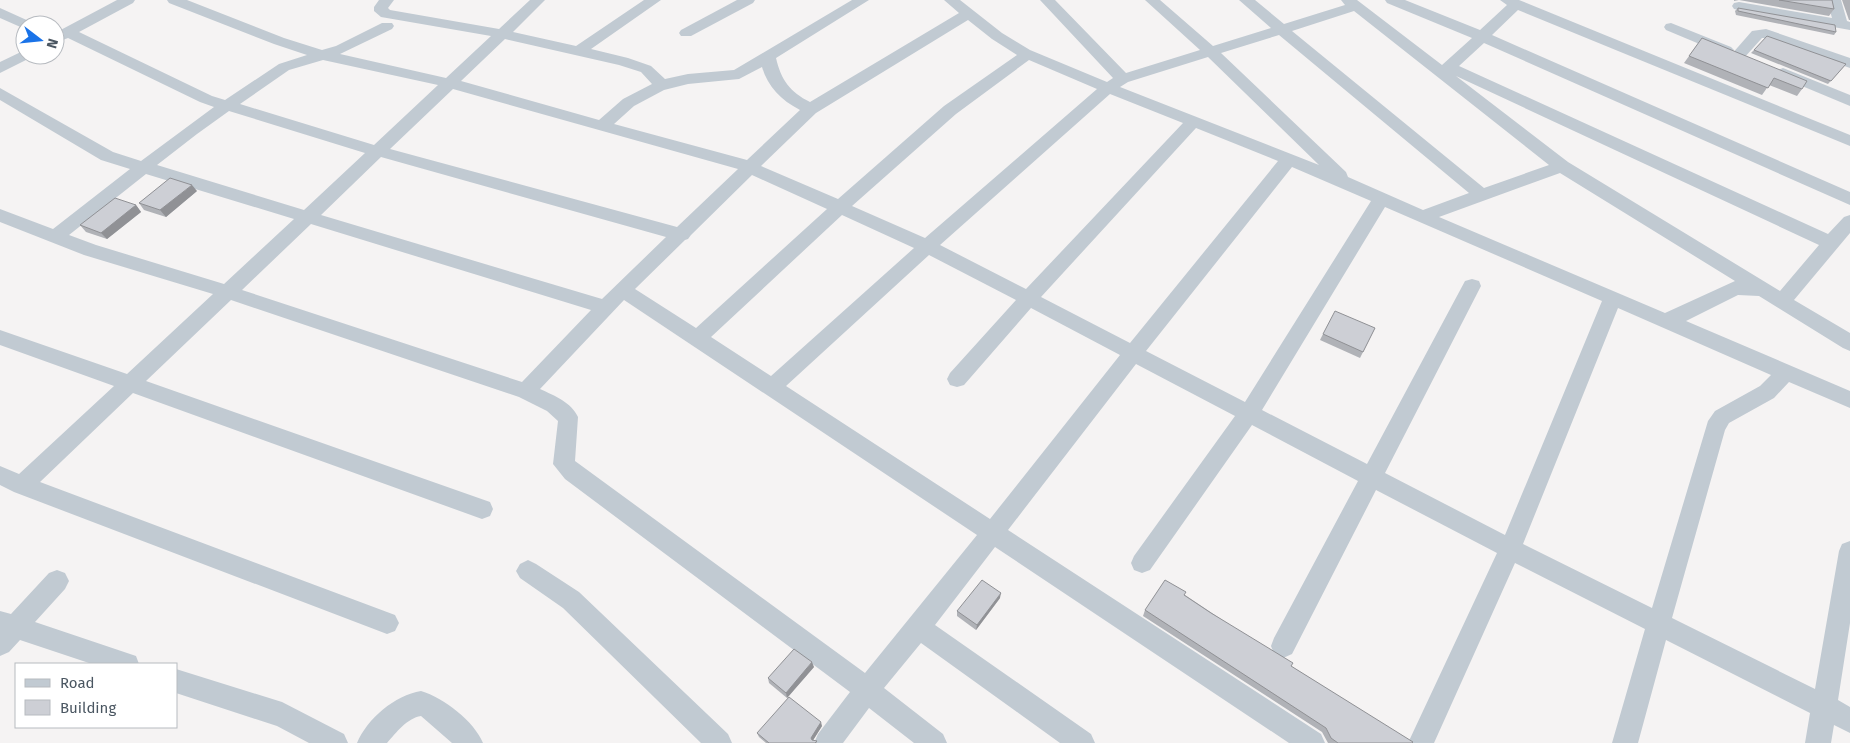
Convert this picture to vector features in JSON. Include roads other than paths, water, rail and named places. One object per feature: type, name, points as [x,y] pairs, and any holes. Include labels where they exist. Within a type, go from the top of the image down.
[{"type":"street","points":[[65,33],[128,0]]},
{"type":"street","points":[[174,0],[279,41],[322,55],[375,56],[449,84],[750,167],[927,246],[1510,549],[1850,720]]},
{"type":"street","points":[[22,485],[538,0]]},
{"type":"street","points":[[578,51],[654,0]]},
{"type":"street","points":[[721,0],[734,7]]},
{"type":"street","points":[[686,33],[748,0]]},
{"type":"street","points":[[602,126],[621,107],[662,85],[682,79],[726,77],[738,74],[768,58],[814,27],[862,0]]},
{"type":"street","points":[[950,0],[997,36],[1028,54],[1106,89],[1288,159],[1382,198],[1850,400]]},
{"type":"street","points":[[1047,0],[1123,79]]},
{"type":"street","points":[[1152,0],[1210,51],[1348,184]]},
{"type":"street","points":[[1246,0],[1482,195]]},
{"type":"street","points":[[1392,0],[1481,36],[1850,199]]},
{"type":"street","points":[[1834,0],[1846,25]]},
{"type":"street","points":[[382,1],[381,11],[386,14],[503,34],[623,60],[646,69],[662,85]]},
{"type":"street","points":[[1446,70],[1512,2],[1850,141]]},
{"type":"street","points":[[772,387],[927,246],[1106,89],[1123,79],[1282,30],[1352,3],[1446,70],[1562,166],[1850,343]]},
{"type":"street","points":[[1739,6],[1846,25]]},
{"type":"street","points":[[0,12],[15,20]]},
{"type":"street","points":[[526,391],[605,307],[682,235],[810,109],[968,14]]},
{"type":"street","points":[[55,236],[191,130],[284,67],[341,49],[387,26],[401,16]]},
{"type":"street","points":[[375,56],[381,36],[387,26]]},
{"type":"street","points":[[1671,27],[1756,62]]},
{"type":"street","points":[[1739,55],[1757,34],[1766,33],[1850,63]]},
{"type":"street","points":[[65,36],[206,99],[378,151],[682,235]]},
{"type":"street","points":[[696,338],[950,110],[1028,54]]},
{"type":"street","points":[[768,58],[770,73],[776,85],[792,100],[810,109]]},
{"type":"street","points":[[0,68],[15,60]]},
{"type":"street","points":[[1446,70],[1832,243]]},
{"type":"street","points":[[1773,70],[1850,101]]},
{"type":"street","points":[[0,93],[107,156],[605,307]]},
{"type":"street","points":[[957,378],[1192,123]]},
{"type":"street","points":[[827,743],[866,690],[919,627],[1133,353],[1288,159]]},
{"type":"street","points":[[1423,216],[1562,166]]},
{"type":"street","points":[[1142,563],[1249,413],[1382,198]]},
{"type":"street","points":[[0,215],[90,250],[228,292],[526,391],[554,405],[568,417],[570,429],[564,447],[564,464],[573,473],[866,690],[934,743]]},
{"type":"street","points":[[1782,301],[1850,221]]},
{"type":"street","points":[[1283,646],[1472,286]]},
{"type":"street","points":[[1665,320],[1697,308],[1736,288],[1762,289]]},
{"type":"street","points":[[623,290],[1312,743]]},
{"type":"street","points":[[1421,743],[1510,549],[1613,298]]},
{"type":"street","points":[[0,337],[482,509]]},
{"type":"street","points":[[1625,743],[1715,427],[1722,417],[1768,392],[1786,372]]},
{"type":"street","points":[[0,475],[387,623]]},
{"type":"street","points":[[1818,743],[1850,551]]},
{"type":"street","points":[[528,571],[571,600],[719,743]]},
{"type":"street","points":[[5,631],[57,581]]},
{"type":"street","points":[[919,627],[1082,743]]},
{"type":"street","points":[[5,631],[123,663]]},
{"type":"street","points":[[178,681],[282,716],[335,743]]},
{"type":"street","points":[[370,743],[398,714],[409,706],[421,703],[430,706],[470,743]]}]
